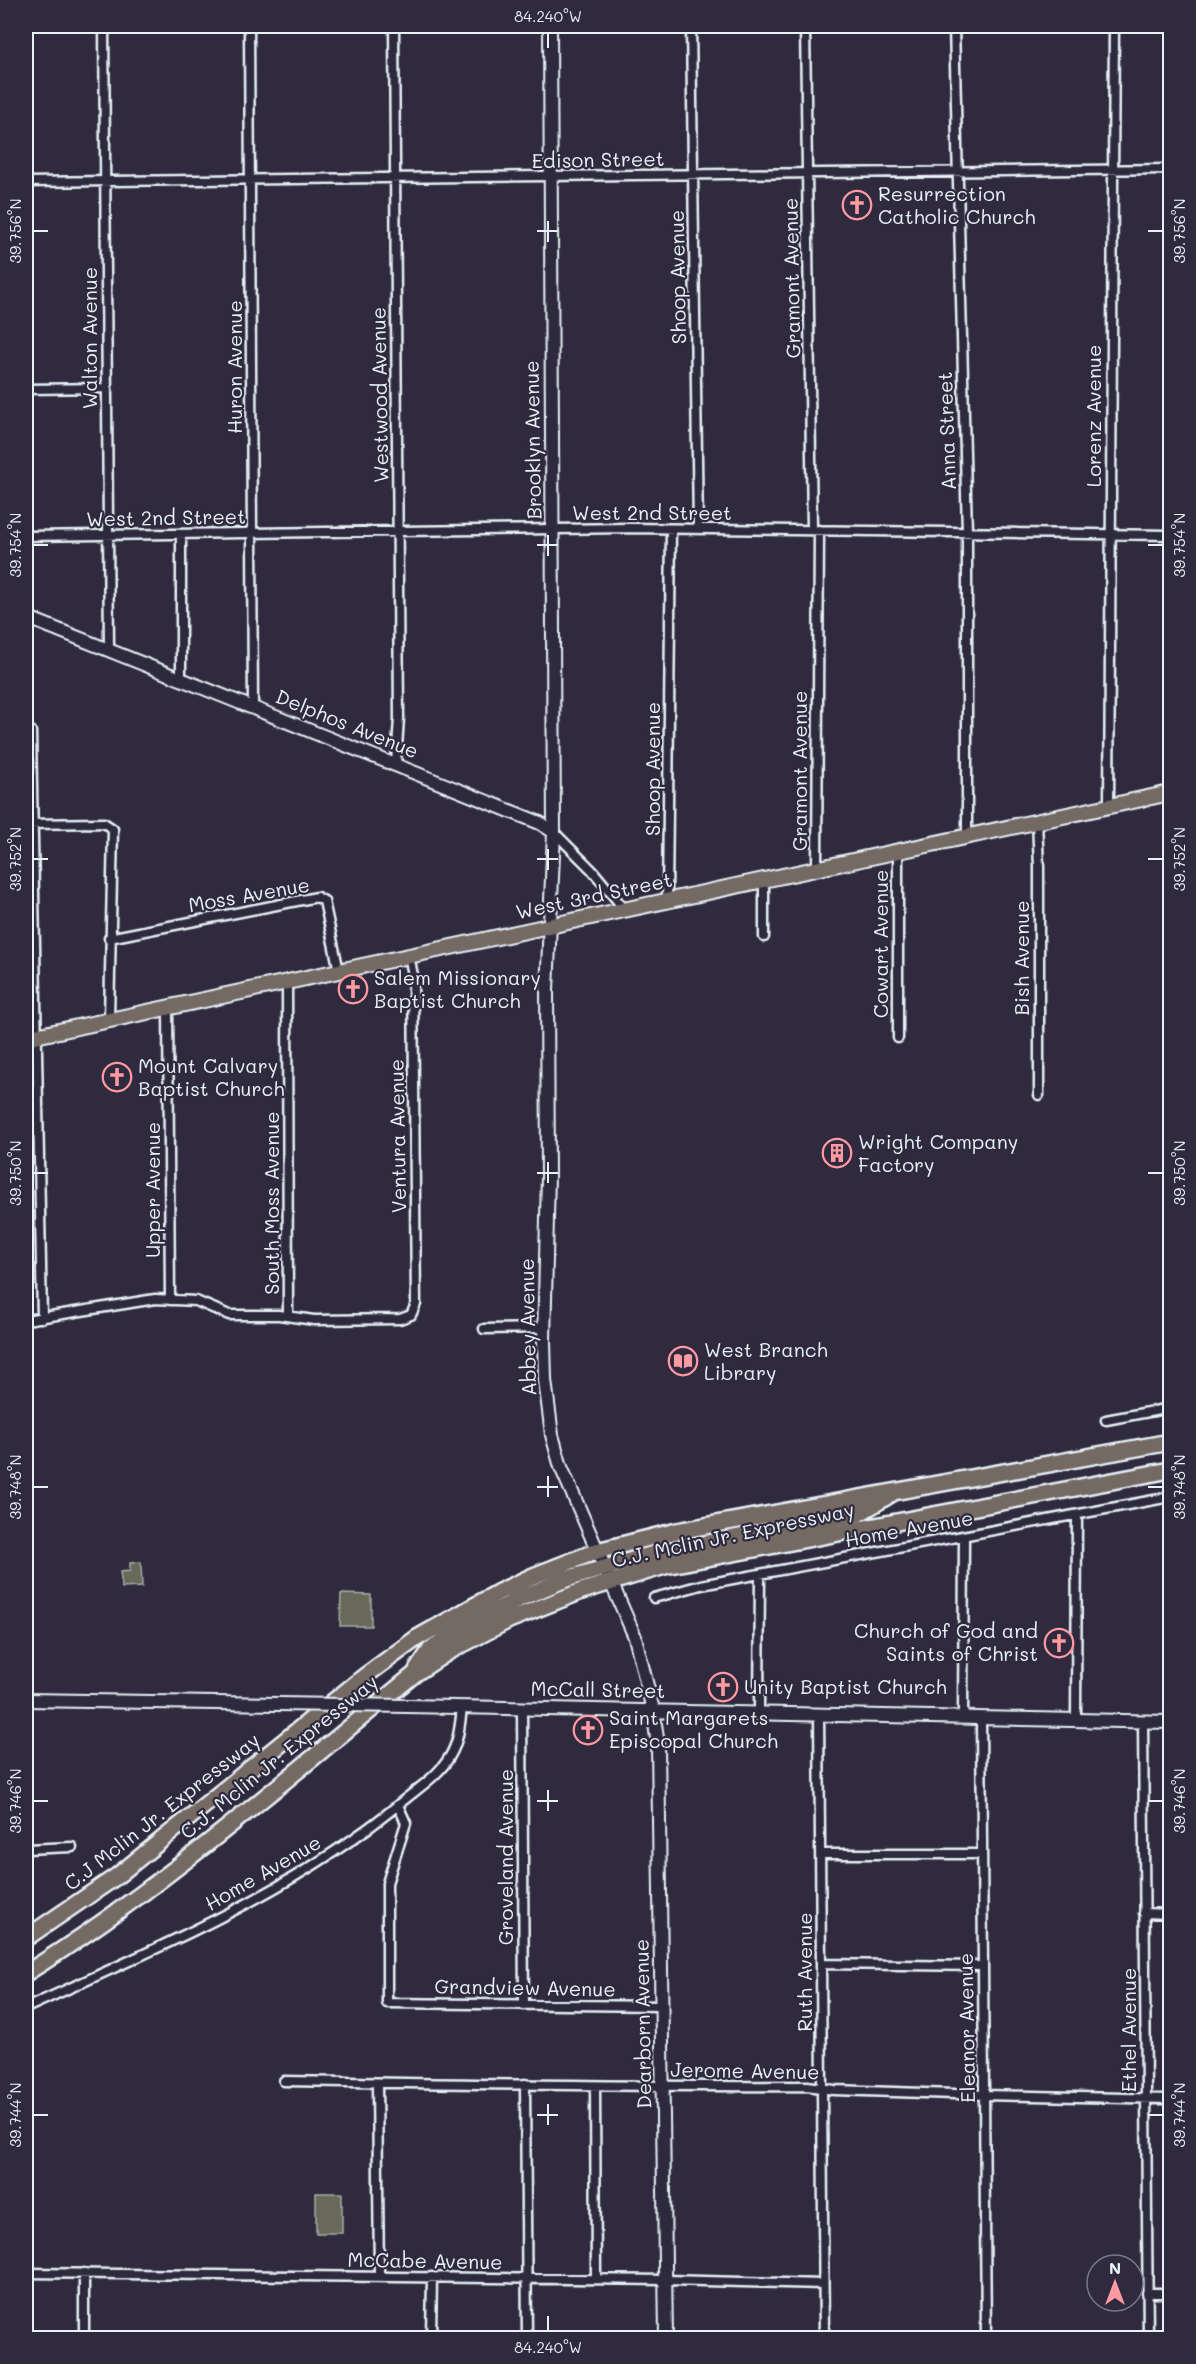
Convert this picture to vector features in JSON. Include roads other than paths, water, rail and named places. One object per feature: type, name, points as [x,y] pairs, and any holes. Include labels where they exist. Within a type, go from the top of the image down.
[{"type":"highway","name":"C.J. Mclin Jr. Expressway","points":[[320,1713],[417,1638],[533,1576],[597,1551],[677,1531],[1170,1442]]},
{"type":"highway","name":"C.J. Mclin Jr. Expressway","points":[[26,1973],[91,1932],[158,1882],[416,1673],[431,1649],[464,1627],[523,1597],[566,1579],[665,1566],[1170,1470]]},
{"type":"highway","points":[[608,1574],[661,1552],[858,1514],[897,1491]]},
{"type":"highway","name":"C.J Mclin Jr. Expressway","points":[[26,1938],[117,1876],[320,1713]]},
{"type":"main road","name":"West 3rd Street","points":[[30,1037],[1170,793]]},
{"type":"street","name":"Walton Avenue","points":[[104,26],[108,649]]},
{"type":"street","name":"Huron Avenue","points":[[249,26],[253,707]]},
{"type":"street","name":"Westwood Avenue","points":[[394,26],[399,718],[396,763]]},
{"type":"street","name":"Brooklyn Avenue","points":[[550,26],[554,529],[554,832],[550,926]]},
{"type":"street","name":"Shoop Avenue","points":[[691,26],[698,529]]},
{"type":"street","name":"Gramont Avenue","points":[[805,26],[815,530],[817,868]]},
{"type":"street","name":"Anna Street","points":[[954,26],[967,532],[967,836]]},
{"type":"street","name":"Lorenz Avenue","points":[[1109,806],[1114,26]]},
{"type":"street","name":"Edison Street","points":[[26,183],[1170,169]]},
{"type":"street","points":[[26,389],[107,388]]},
{"type":"street","name":"West 2nd Street","points":[[26,536],[554,529],[1170,535]]},
{"type":"street","name":"Shoop Avenue","points":[[667,901],[671,529]]},
{"type":"street","points":[[181,534],[181,679]]},
{"type":"street","name":"Delphos Avenue","points":[[26,617],[396,763],[540,823],[554,832],[592,870],[625,909]]},
{"type":"street","points":[[31,731],[30,1037],[42,1318]]},
{"type":"street","name":"Bish Avenue","points":[[1037,821],[1039,1095]]},
{"type":"street","points":[[29,824],[110,825],[112,829],[109,1020]]},
{"type":"street","name":"Cowart Avenue","points":[[898,851],[898,1038]]},
{"type":"street","points":[[764,880],[764,937]]},
{"type":"street","name":"Moss Avenue","points":[[110,938],[317,897],[324,902],[339,971]]},
{"type":"street","name":"Abbey Avenue","points":[[550,926],[544,1328],[545,1380],[552,1435],[572,1497],[635,1637],[653,1710]]},
{"type":"street","name":"Ventura Avenue","points":[[288,1316],[302,1319],[390,1319],[411,1315],[416,1304],[413,975],[409,956]]},
{"type":"street","name":"South Moss Avenue","points":[[287,982],[288,1316]]},
{"type":"street","name":"Upper Avenue","points":[[168,1007],[170,1300]]},
{"type":"street","points":[[26,1320],[135,1300],[206,1303],[229,1315],[288,1316]]},
{"type":"street","points":[[484,1329],[544,1328]]},
{"type":"street","points":[[1106,1420],[1170,1408]]},
{"type":"street","name":"Home Avenue","points":[[654,1598],[701,1585],[1170,1497]]},
{"type":"street","points":[[1076,1720],[1077,1515]]},
{"type":"street","points":[[963,1717],[964,1536]]},
{"type":"street","points":[[759,1713],[760,1574]]},
{"type":"street","name":"McCall Street","points":[[26,1700],[653,1710],[1170,1722]]},
{"type":"street","name":"Home Avenue","points":[[26,2008],[242,1907],[339,1848],[398,1805],[443,1766],[457,1742],[462,1708]]},
{"type":"street","name":"Groveland Avenue","points":[[522,1709],[524,2005]]},
{"type":"street","name":"Dearborn Avenue","points":[[653,1710],[661,1783],[666,2338]]},
{"type":"street","name":"Ruth Avenue","points":[[819,1714],[824,2338]]},
{"type":"street","name":"Eleanor Avenue","points":[[981,1718],[986,2338]]},
{"type":"street","name":"Ethel Avenue","points":[[1143,1722],[1148,2338]]},
{"type":"street","name":"Grandview Avenue","points":[[398,1805],[406,1823],[387,1883],[387,2003],[662,2006]]},
{"type":"street","points":[[26,1849],[72,1847]]},
{"type":"street","points":[[820,1854],[982,1854]]},
{"type":"street","points":[[1144,1913],[1170,1914]]},
{"type":"street","points":[[821,1964],[982,1966]]},
{"type":"street","name":"Jerome Avenue","points":[[284,2081],[595,2087],[822,2088],[984,2095],[1170,2099]]},
{"type":"street","points":[[377,2083],[379,2276]]},
{"type":"street","points":[[525,2084],[528,2338]]},
{"type":"street","points":[[595,2087],[596,2279]]},
{"type":"street","name":"McCabe Avenue","points":[[26,2273],[379,2276],[823,2284]]},
{"type":"street","points":[[84,2273],[84,2338]]},
{"type":"street","points":[[431,2338],[432,2277]]},
{"type":"street","points":[[1148,2293],[1170,2292]]},
{"type":"place","name":"Resurrection Catholic Church","points":[[857,205]]},
{"type":"place","name":"Salem Missionary Baptist Church","points":[[353,989]]},
{"type":"place","name":"Mount Calvary Baptist Church","points":[[117,1077]]},
{"type":"place","name":"Wright Company Factory","points":[[837,1153]]},
{"type":"place","name":"West Branch Library","points":[[683,1361]]},
{"type":"place","name":"Church of God and Saints of Christ","points":[[1059,1643]]},
{"type":"place","name":"Unity Baptist Church","points":[[723,1687]]},
{"type":"place","name":"Saint Margarets Episcopal Church","points":[[588,1730]]}]
